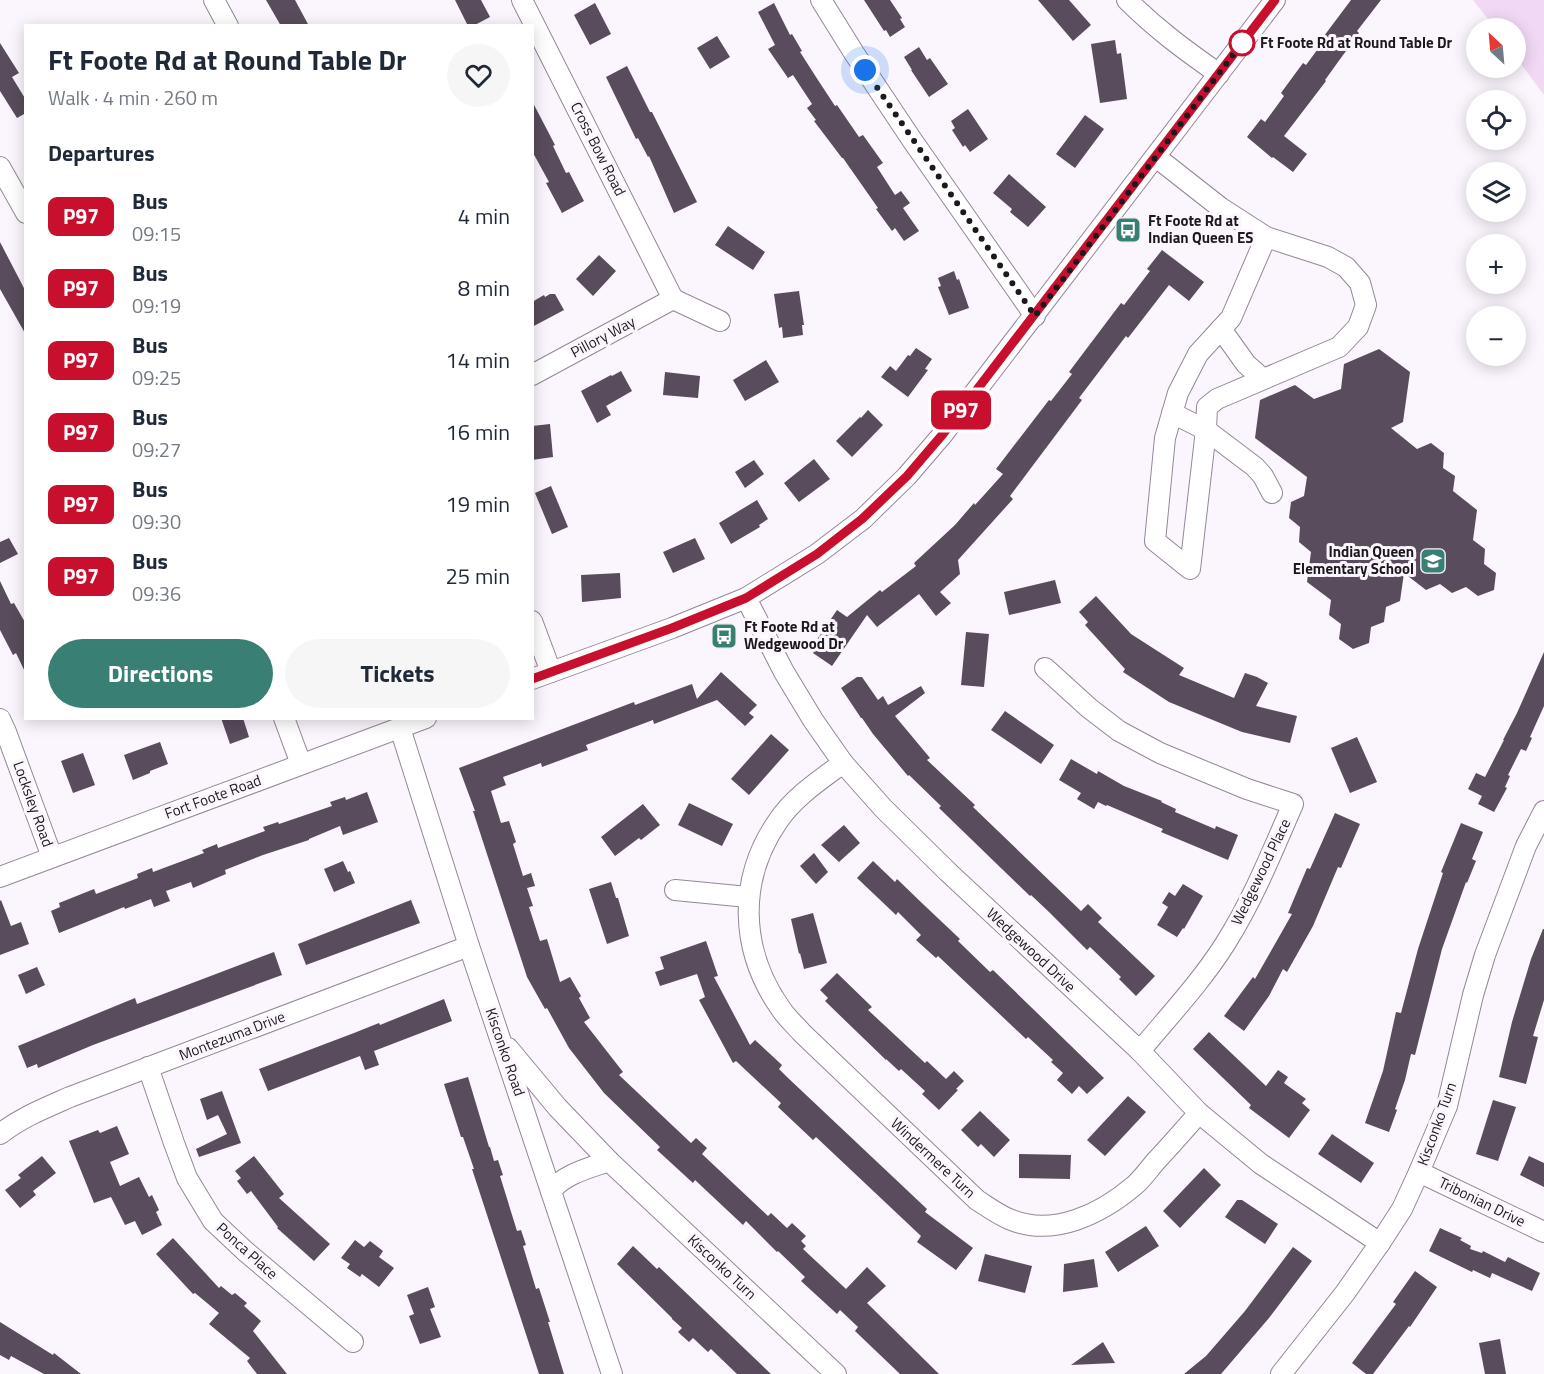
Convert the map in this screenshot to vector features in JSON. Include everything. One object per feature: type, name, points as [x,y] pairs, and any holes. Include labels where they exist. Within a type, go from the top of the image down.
[{"type":"street","points":[[214,0],[227,24]]},
{"type":"street","name":"Cross Bow Road","points":[[522,0],[673,299]]},
{"type":"street","points":[[820,0],[912,140],[1035,316]]},
{"type":"street","points":[[1127,0],[1153,26],[1219,74]]},
{"type":"street","points":[[534,632],[542,676],[746,598],[826,547],[862,519],[907,476],[943,434],[1275,0]]},
{"type":"street","points":[[1155,157],[1221,208],[1266,237],[1328,257],[1346,267],[1360,283],[1366,305],[1358,327],[1339,347],[1217,399],[1207,407],[1190,569],[1155,541],[1165,438],[1182,384],[1198,354],[1231,318],[1266,237]]},
{"type":"street","points":[[0,167],[24,209]]},
{"type":"street","points":[[673,299],[720,321]]},
{"type":"street","name":"Pillory Way","points":[[534,374],[673,299]]},
{"type":"street","points":[[1221,329],[1246,364],[1263,379]]},
{"type":"street","points":[[1172,413],[1206,430],[1255,467],[1272,493]]},
{"type":"street","name":"Wedgewood Drive","points":[[746,598],[784,672],[813,720],[843,763],[883,808],[948,872],[1140,1051],[1199,1113],[1261,1164],[1380,1243]]},
{"type":"street","name":"Wedgewood Place","points":[[1046,668],[1089,708],[1129,736],[1160,753],[1247,789],[1293,804],[1251,899],[1225,944],[1140,1051]]},
{"type":"street","name":"Locksley Road","points":[[0,719],[52,857]]},
{"type":"street","points":[[285,720],[301,764]]},
{"type":"street","name":"Fort Foote Road","points":[[0,877],[421,720]]},
{"type":"street","name":"Kisconko Road","points":[[400,728],[469,946],[612,1374]]},
{"type":"street","name":"Windermere Turn","points":[[843,763],[797,800],[779,819],[765,841],[754,870],[748,897],[754,953],[768,988],[782,1010],[802,1033],[977,1200],[994,1212],[1027,1224],[1044,1226],[1062,1224],[1084,1217],[1110,1204],[1137,1184],[1199,1113]]},
{"type":"street","name":"Kisconko Turn","points":[[1281,1374],[1345,1293],[1402,1209],[1447,1106],[1473,995],[1485,955],[1526,846],[1544,811]]},
{"type":"street","points":[[675,890],[748,897]]},
{"type":"street","name":"Montezuma Drive","points":[[0,1134],[34,1112],[469,946]]},
{"type":"street","name":"Kisconko Turn","points":[[501,1040],[558,1108],[609,1161],[836,1374]]},
{"type":"street","name":"Ponca Place","points":[[148,1067],[187,1178],[213,1221],[353,1342]]},
{"type":"street","points":[[551,1191],[556,1184],[568,1177],[609,1161]]},
{"type":"street","name":"Tribonian Drive","points":[[1419,1172],[1544,1232]]},
{"type":"shaded area","points":[[1473,0],[1544,0],[1544,95],[1526,71],[1526,18],[1487,18]]},
{"type":"building","points":[[266,0],[295,0],[308,24],[280,24]]},
{"type":"building","points":[[455,0],[481,0],[490,17],[477,24],[467,24]]},
{"type":"building","points":[[864,0],[890,0],[905,27],[890,37]]},
{"type":"building","points":[[1038,0],[1069,0],[1091,25],[1073,41]]},
{"type":"building","points":[[1351,0],[1381,0],[1357,31],[1359,33],[1326,81],[1284,136],[1307,154],[1293,172],[1247,137],[1261,119],[1265,122],[1284,96],[1281,93],[1303,63],[1306,65]]},
{"type":"building","points":[[595,3],[611,34],[590,45],[574,15]]},
{"type":"building","points":[[774,3],[790,35],[792,34],[802,51],[800,52],[835,106],[837,105],[859,137],[863,135],[883,163],[877,167],[895,195],[901,191],[910,203],[903,208],[919,231],[904,241],[895,228],[892,231],[843,158],[814,121],[816,120],[807,108],[812,104],[793,75],[788,78],[768,49],[775,45],[758,12]]},
{"type":"building","points":[[717,36],[730,57],[710,69],[697,48]]},
{"type":"building","points":[[1115,40],[1117,54],[1121,53],[1127,99],[1100,103],[1091,44]]},
{"type":"building","points":[[0,43],[19,73],[12,77],[24,97],[24,114],[17,118],[0,91]]},
{"type":"building","points":[[919,47],[927,60],[930,58],[948,84],[929,97],[904,57]]},
{"type":"building","points":[[627,66],[697,202],[674,213],[649,156],[638,138],[636,139],[606,77]]},
{"type":"building","points":[[534,105],[555,145],[553,146],[566,173],[569,172],[584,201],[562,213],[546,183],[549,182],[534,155]]},
{"type":"building","points":[[968,109],[988,139],[970,152],[965,145],[963,147],[952,130],[955,128],[951,121]]},
{"type":"building","points":[[1085,115],[1104,129],[1075,168],[1056,154]]},
{"type":"building","points":[[1009,174],[1046,207],[1028,227],[993,193]]},
{"type":"building","points":[[728,226],[765,252],[753,270],[715,245]]},
{"type":"building","points":[[0,242],[24,288],[24,331],[0,289]]},
{"type":"building","points":[[1162,250],[1204,282],[1189,301],[1169,285],[1128,338],[1126,336],[1079,398],[1082,400],[1010,496],[1013,499],[958,560],[960,574],[940,592],[951,603],[936,616],[919,594],[877,627],[867,615],[832,666],[813,653],[819,644],[816,641],[837,610],[847,617],[880,590],[882,592],[916,566],[914,563],[955,525],[974,503],[975,505],[1003,474],[996,469],[1072,374],[1069,372],[1121,303],[1124,305],[1150,271],[1147,269]]},
{"type":"building","points":[[599,255],[616,271],[593,296],[576,279]]},
{"type":"building","points":[[954,271],[969,308],[949,315],[938,287],[941,286],[938,278]]},
{"type":"building","points":[[799,291],[804,325],[802,325],[803,335],[783,338],[782,327],[779,328],[774,294]]},
{"type":"building","points":[[555,294],[564,310],[534,326],[534,301],[544,295],[545,297]]},
{"type":"building","points":[[916,348],[932,359],[925,369],[928,370],[908,397],[881,377],[890,366],[896,371]]},
{"type":"building","points":[[1379,349],[1410,372],[1403,422],[1391,428],[1417,449],[1431,443],[1444,453],[1443,468],[1455,476],[1453,491],[1477,510],[1473,540],[1485,549],[1484,564],[1496,573],[1494,590],[1478,596],[1466,587],[1452,593],[1440,584],[1426,590],[1404,573],[1400,601],[1386,607],[1384,622],[1371,627],[1369,643],[1353,649],[1339,639],[1341,624],[1329,615],[1331,600],[1307,582],[1311,552],[1299,542],[1300,527],[1289,518],[1291,502],[1304,496],[1307,477],[1255,438],[1260,400],[1295,385],[1314,399],[1341,389],[1344,364]]},
{"type":"building","points":[[766,360],[779,382],[745,401],[733,380]]},
{"type":"building","points":[[621,371],[632,391],[606,406],[611,415],[597,423],[581,391]]},
{"type":"building","points":[[665,372],[700,376],[698,398],[663,395]]},
{"type":"building","points":[[868,410],[883,425],[852,457],[836,441]]},
{"type":"building","points":[[550,424],[553,457],[534,460],[534,426]]},
{"type":"building","points":[[814,459],[830,479],[799,502],[784,483]]},
{"type":"building","points":[[754,460],[764,474],[745,488],[735,472]]},
{"type":"building","points":[[551,486],[568,527],[552,534],[535,493]]},
{"type":"building","points":[[757,500],[768,519],[759,525],[760,527],[731,544],[719,523]]},
{"type":"building","points":[[9,538],[18,554],[0,563],[0,542]]},
{"type":"building","points":[[695,538],[705,559],[673,573],[663,552]]},
{"type":"building","points":[[620,573],[621,598],[582,602],[581,575]]},
{"type":"building","points":[[1055,580],[1061,603],[1009,615],[1004,592]]},
{"type":"building","points":[[0,581],[11,604],[14,603],[24,620],[24,670],[16,653],[13,655],[0,630]]},
{"type":"building","points":[[1096,596],[1131,634],[1184,668],[1179,675],[1234,698],[1245,673],[1268,683],[1256,706],[1297,716],[1290,743],[1242,732],[1169,702],[1123,672],[1125,669],[1085,625],[1088,622],[1079,612]]},
{"type":"building","points":[[966,632],[989,634],[984,687],[961,685]]},
{"type":"building","points":[[1544,652],[1544,706],[1526,751],[1521,749],[1508,775],[1510,776],[1505,787],[1507,788],[1494,812],[1478,804],[1482,796],[1468,789],[1476,773],[1485,777]]},
{"type":"building","points":[[721,672],[757,705],[749,713],[754,717],[745,726],[717,700],[654,724],[653,720],[586,745],[588,750],[542,767],[541,763],[503,777],[506,785],[491,791],[501,823],[509,821],[523,876],[531,873],[535,886],[527,888],[533,906],[529,907],[540,941],[547,939],[560,982],[570,977],[590,1018],[584,1022],[623,1072],[619,1075],[691,1143],[696,1138],[707,1148],[702,1154],[768,1216],[771,1213],[787,1228],[792,1223],[806,1236],[801,1241],[806,1246],[803,1249],[846,1289],[867,1267],[886,1286],[867,1303],[939,1374],[900,1374],[855,1331],[858,1327],[840,1310],[837,1314],[801,1281],[805,1277],[778,1251],[746,1221],[743,1225],[695,1180],[693,1183],[657,1150],[660,1147],[604,1093],[569,1048],[527,977],[473,811],[475,811],[459,768],[634,702],[635,705],[692,684],[697,699]]},
{"type":"building","points":[[857,677],[862,677],[878,700],[883,696],[888,705],[921,686],[925,693],[895,716],[930,758],[927,760],[975,805],[973,807],[1081,911],[1088,904],[1102,918],[1098,922],[1155,976],[1136,996],[1119,979],[1121,977],[1090,947],[1087,950],[908,776],[873,734],[841,688]]},
{"type":"building","points":[[1005,711],[1054,745],[1041,764],[991,730]]},
{"type":"building","points":[[222,720],[244,720],[249,737],[230,744]]},
{"type":"building","points":[[771,734],[789,750],[749,795],[731,779]]},
{"type":"building","points":[[1357,737],[1377,782],[1350,793],[1331,748]]},
{"type":"building","points":[[160,742],[168,764],[133,780],[124,755]]},
{"type":"building","points":[[83,753],[95,785],[73,793],[61,761]]},
{"type":"building","points":[[1071,759],[1097,774],[1098,771],[1124,786],[1162,801],[1176,809],[1175,812],[1215,829],[1216,826],[1238,835],[1228,860],[1161,832],[1163,829],[1107,805],[1098,802],[1094,809],[1077,799],[1081,793],[1059,780]]},
{"type":"building","points":[[367,792],[378,822],[343,835],[340,826],[309,840],[225,870],[226,874],[193,888],[191,882],[166,891],[170,901],[154,907],[151,899],[125,909],[124,907],[59,933],[51,911],[60,907],[59,903],[94,889],[96,894],[138,878],[137,874],[152,868],[153,872],[204,853],[202,850],[217,844],[218,848],[265,831],[263,827],[332,806],[330,802],[345,797],[346,800]]},
{"type":"building","points":[[689,803],[733,824],[722,846],[678,825]]},
{"type":"building","points":[[643,804],[660,825],[615,856],[601,837]]},
{"type":"building","points":[[1335,813],[1360,824],[1341,868],[1338,867],[1313,926],[1287,972],[1283,969],[1269,996],[1244,1031],[1224,1016],[1253,977],[1255,979],[1292,914],[1288,913],[1307,868],[1310,869]]},
{"type":"building","points":[[1461,823],[1483,832],[1472,859],[1476,861],[1442,949],[1415,1055],[1411,1054],[1389,1132],[1365,1123],[1383,1071],[1396,1012],[1401,1013],[1418,949],[1443,873],[1441,872]]},
{"type":"building","points":[[844,825],[860,843],[839,862],[821,845]]},
{"type":"building","points":[[814,853],[828,872],[816,884],[800,866]]},
{"type":"building","points":[[343,861],[355,883],[334,892],[324,869]]},
{"type":"building","points":[[873,861],[895,882],[897,879],[960,939],[958,941],[990,972],[993,970],[1104,1078],[1087,1094],[1079,1086],[1072,1094],[1057,1080],[1063,1073],[1051,1062],[1053,1060],[1028,1037],[1026,1039],[938,956],[936,958],[916,940],[921,935],[898,912],[896,915],[857,878]]},
{"type":"building","points":[[611,882],[629,936],[607,944],[589,889]]},
{"type":"building","points":[[1183,884],[1203,896],[1177,937],[1157,925],[1168,907],[1162,903],[1169,892],[1175,896]]},
{"type":"building","points":[[411,900],[420,923],[306,965],[298,944]]},
{"type":"building","points":[[0,901],[11,926],[21,922],[29,944],[0,955]]},
{"type":"building","points":[[813,913],[827,963],[804,969],[791,919]]},
{"type":"building","points":[[1543,929],[1544,1000],[1533,1036],[1538,1037],[1526,1084],[1499,1077],[1512,1022],[1531,959]]},
{"type":"building","points":[[706,941],[718,976],[714,977],[750,1045],[755,1040],[782,1065],[779,1069],[787,1077],[927,1209],[925,1212],[973,1248],[956,1270],[917,1242],[921,1236],[816,1137],[813,1140],[778,1107],[781,1103],[736,1061],[733,1063],[699,1000],[705,997],[697,974],[660,986],[655,972],[664,969],[660,957]]},
{"type":"building","points":[[274,952],[282,975],[93,1045],[38,1068],[37,1064],[27,1068],[18,1046],[135,998],[137,1004]]},
{"type":"building","points":[[37,967],[45,985],[26,994],[18,975]]},
{"type":"building","points":[[837,973],[872,1007],[868,1010],[925,1063],[927,1061],[946,1079],[954,1071],[964,1081],[939,1110],[922,1094],[925,1091],[901,1069],[899,1071],[886,1060],[825,1001],[828,998],[820,990]]},
{"type":"building","points":[[444,999],[452,1021],[374,1051],[379,1065],[365,1070],[360,1056],[268,1091],[259,1069]]},
{"type":"building","points":[[1209,1032],[1266,1086],[1278,1070],[1288,1077],[1284,1083],[1306,1099],[1302,1103],[1310,1110],[1289,1138],[1249,1108],[1251,1105],[1193,1049]]},
{"type":"building","points":[[468,1077],[494,1161],[498,1160],[503,1175],[500,1176],[517,1231],[521,1230],[526,1245],[523,1246],[536,1289],[539,1288],[550,1322],[548,1322],[564,1374],[539,1374],[472,1169],[474,1169],[463,1137],[461,1137],[444,1084]]},
{"type":"building","points":[[222,1091],[241,1143],[199,1157],[196,1149],[227,1134],[218,1115],[207,1120],[200,1099]]},
{"type":"building","points":[[1128,1096],[1146,1112],[1105,1156],[1087,1140]]},
{"type":"building","points":[[1493,1100],[1516,1107],[1498,1161],[1476,1154]]},
{"type":"building","points":[[980,1111],[1010,1140],[994,1157],[981,1144],[978,1147],[961,1130]]},
{"type":"building","points":[[117,1126],[129,1154],[110,1162],[120,1186],[139,1177],[149,1197],[152,1195],[159,1210],[156,1212],[162,1225],[142,1235],[135,1221],[125,1225],[111,1197],[94,1203],[69,1141],[98,1130],[100,1133]]},
{"type":"building","points":[[1332,1134],[1374,1163],[1361,1183],[1318,1154]]},
{"type":"building","points":[[1019,1154],[1071,1155],[1070,1179],[1019,1178]]},
{"type":"building","points":[[42,1156],[56,1173],[33,1191],[36,1195],[20,1208],[5,1190],[21,1178],[18,1175]]},
{"type":"building","points":[[254,1156],[284,1194],[279,1198],[330,1244],[314,1261],[277,1228],[251,1191],[247,1194],[237,1181],[241,1178],[235,1171]]},
{"type":"building","points":[[1529,1156],[1544,1163],[1544,1187],[1520,1175]]},
{"type":"building","points":[[1204,1168],[1221,1185],[1180,1228],[1163,1211]]},
{"type":"building","points":[[1237,1200],[1242,1200],[1278,1224],[1265,1244],[1225,1217]]},
{"type":"building","points":[[1146,1226],[1159,1246],[1118,1272],[1105,1252]]},
{"type":"building","points":[[1440,1228],[1462,1238],[1460,1240],[1471,1246],[1470,1249],[1482,1253],[1483,1251],[1505,1262],[1508,1257],[1540,1273],[1532,1291],[1492,1273],[1490,1278],[1473,1270],[1472,1272],[1429,1251]]},
{"type":"building","points":[[173,1238],[219,1288],[221,1286],[232,1295],[235,1293],[247,1303],[244,1306],[261,1321],[253,1331],[287,1374],[257,1374],[247,1361],[250,1358],[209,1324],[219,1313],[195,1293],[193,1294],[156,1254]]},
{"type":"building","points":[[355,1240],[364,1247],[370,1241],[383,1251],[379,1257],[394,1268],[379,1287],[362,1274],[360,1277],[347,1268],[350,1264],[341,1258]]},
{"type":"building","points":[[633,1246],[657,1269],[659,1267],[771,1374],[737,1374],[711,1349],[708,1352],[693,1338],[689,1342],[678,1332],[682,1328],[617,1264]]},
{"type":"building","points":[[1293,1247],[1312,1261],[1269,1318],[1221,1374],[1184,1374],[1206,1356],[1245,1311]]},
{"type":"building","points":[[985,1254],[1032,1266],[1025,1293],[978,1281]]},
{"type":"building","points":[[1094,1259],[1098,1287],[1063,1292],[1064,1264]]},
{"type":"building","points":[[1415,1271],[1437,1287],[1410,1327],[1373,1374],[1366,1374],[1352,1363],[1396,1304],[1393,1302]]},
{"type":"building","points":[[428,1287],[435,1307],[430,1309],[441,1337],[420,1344],[409,1316],[414,1314],[407,1295]]},
{"type":"building","points":[[0,1322],[53,1355],[54,1353],[81,1374],[44,1374],[11,1356],[9,1360],[0,1355]]},
{"type":"building","points":[[1500,1339],[1506,1374],[1485,1374],[1479,1343]]},
{"type":"building","points":[[1103,1342],[1115,1363],[1071,1365]]},
{"type":"bus line","name":"P97","points":[[534,678],[672,628],[746,598],[817,554],[862,519],[907,476],[943,434],[1275,0]]},
{"type":"place","name":"Ft Foote Rd at Round Table Dr","points":[[1242,43]]},
{"type":"place","name":"Ft Foote Rd at Indian Queen ES","points":[[1128,230]]},
{"type":"place","name":"Indian Queen Elementary School","points":[[1433,561]]},
{"type":"place","name":"Ft Foote Rd at Wedgewood Dr","points":[[724,636]]},
{"type":"route","points":[[865,70],[1035,316],[1242,43]]}]
